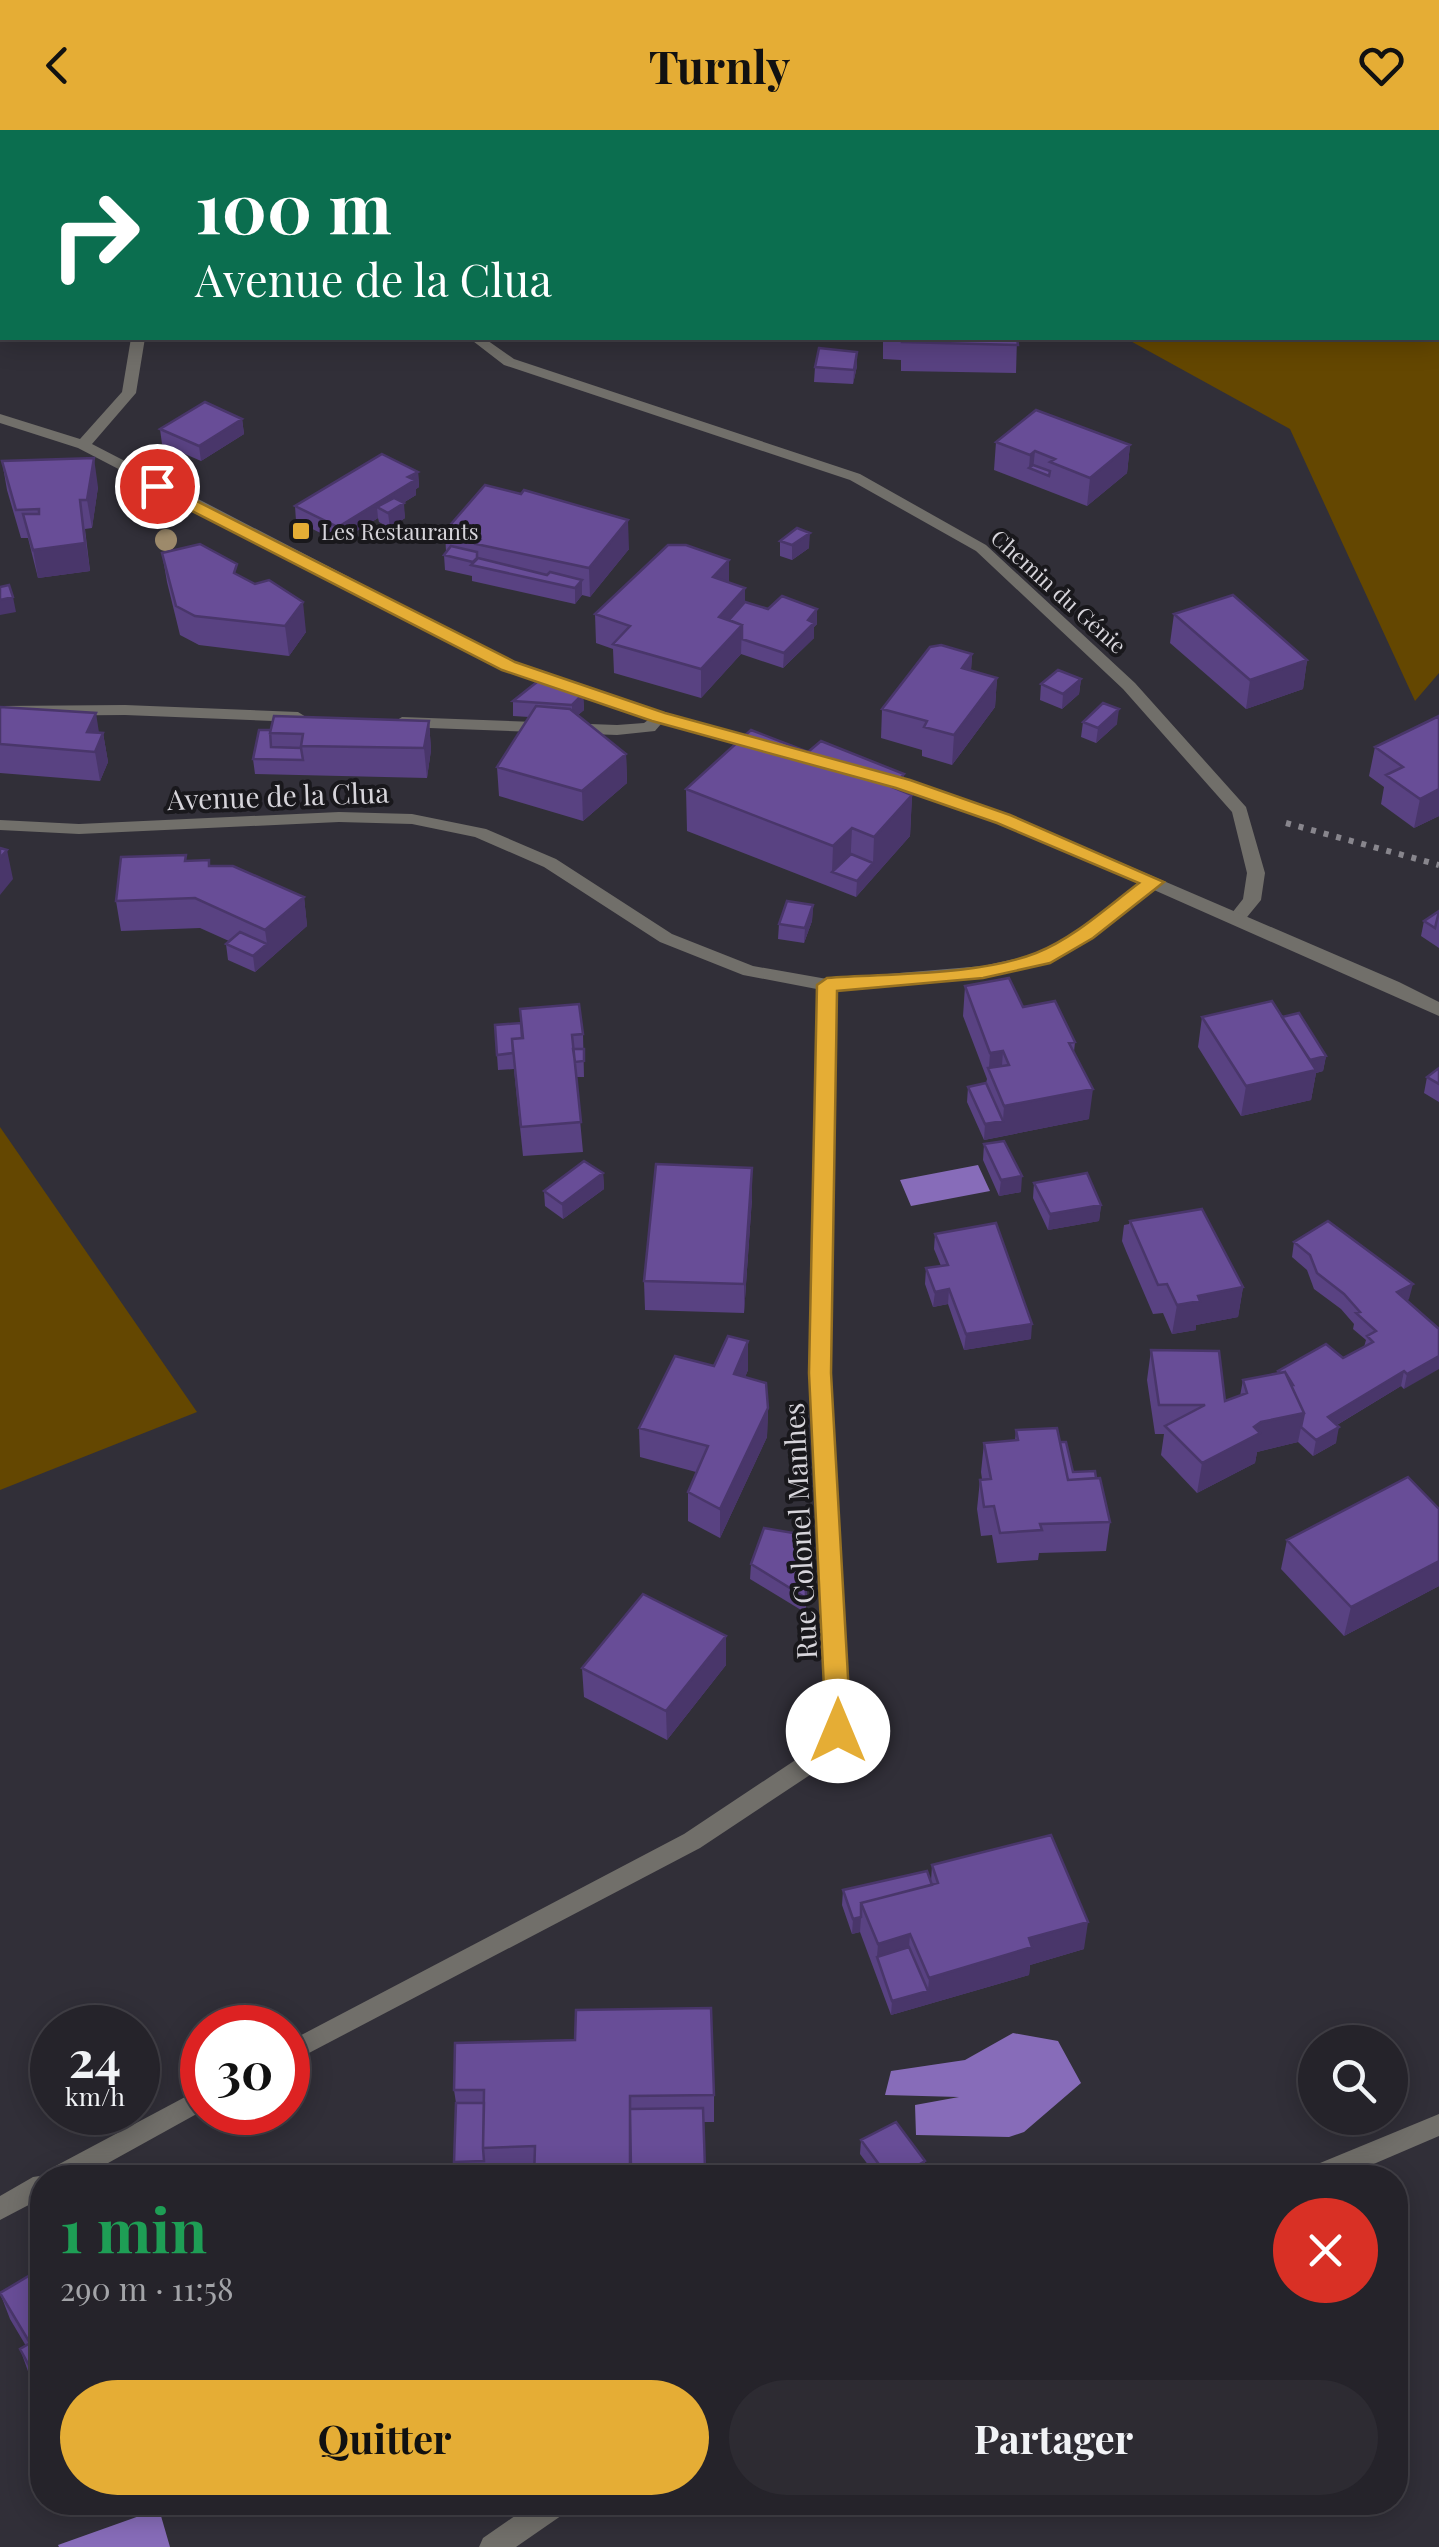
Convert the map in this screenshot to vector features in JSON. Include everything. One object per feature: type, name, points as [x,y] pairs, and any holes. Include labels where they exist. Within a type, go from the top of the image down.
[{"type":"street","points":[[83,444],[129,393],[138,340]]},
{"type":"street","name":"Chemin du Génie","points":[[479,340],[509,362],[855,478],[981,548],[1130,686],[1240,811],[1256,873],[1252,900],[1238,918]]},
{"type":"street","points":[[0,418],[83,444],[509,666],[658,717],[774,749]]},
{"type":"street","points":[[0,711],[125,710],[322,718]]},
{"type":"street","points":[[380,721],[617,730],[649,728],[658,717]]},
{"type":"street","points":[[866,774],[1004,819],[1238,918],[1439,1010]]},
{"type":"street","name":"Avenue de la Clua","points":[[0,825],[78,829],[339,817],[412,819],[480,833],[550,863],[666,938],[749,971],[827,985],[983,972],[1042,958],[1086,933],[1154,882]]},
{"type":"street","name":"Rue Colonel Manhes","points":[[310,2042],[692,1841],[820,1756],[838,1731],[820,1373],[827,985]]},
{"type":"street","points":[[80,2165],[180,2111]]},
{"type":"street","points":[[1343,2165],[1439,2125]]},
{"type":"street","points":[[0,2208],[30,2192]]},
{"type":"street","points":[[493,2547],[539,2515]]},
{"type":"path","points":[[1240,811],[1439,864]]},
{"type":"shaded area","points":[[1129,340],[1439,340],[1439,673],[1415,701],[1290,429]]},
{"type":"shaded area","points":[[0,1127],[197,1412],[0,1490]]},
{"type":"shaded area","points":[[978,1165],[990,1191],[911,1206],[900,1180]]},
{"type":"shaded area","points":[[1013,2033],[1058,2041],[1081,2083],[1024,2132],[1009,2137],[916,2135],[915,2105],[959,2097],[885,2095],[891,2071],[965,2060]]},
{"type":"shaded area","points":[[142,2515],[161,2515],[170,2547],[59,2547]]},
{"type":"building","points":[[1017,340],[1018,345],[902,342]]},
{"type":"building","points":[[819,348],[857,352],[854,370],[815,367]]},
{"type":"building","points":[[205,402],[242,419],[199,446],[160,429]]},
{"type":"building","points":[[1036,410],[1130,445],[1090,478],[1050,462],[1055,459],[1035,451],[1030,455],[996,442]]},
{"type":"building","points":[[382,454],[418,472],[408,477],[415,480],[338,527],[295,506]]},
{"type":"building","points":[[94,458],[87,500],[80,500],[85,543],[33,550],[23,514],[39,514],[39,509],[16,510],[2,461]]},
{"type":"building","points":[[1033,465],[1050,471],[1049,476],[1029,468]]},
{"type":"building","points":[[485,485],[521,494],[524,490],[628,520],[589,568],[476,544],[480,540],[445,531]]},
{"type":"building","points":[[394,498],[404,503],[388,513],[377,507]]},
{"type":"building","points":[[797,528],[810,533],[792,545],[780,541]]},
{"type":"building","points":[[200,544],[237,564],[234,573],[255,584],[269,580],[303,602],[285,626],[195,616],[176,606],[162,553]]},
{"type":"building","points":[[668,545],[686,545],[729,560],[713,577],[745,588],[719,617],[742,625],[701,669],[613,644],[630,626],[595,614]]},
{"type":"building","points":[[451,546],[477,552],[477,558],[473,562],[444,555]]},
{"type":"building","points":[[478,558],[582,580],[575,588],[471,565]]},
{"type":"building","points":[[9,585],[13,597],[0,600],[0,587]]},
{"type":"building","points":[[1233,595],[1307,660],[1250,680],[1174,614]]},
{"type":"building","points":[[782,596],[817,609],[808,620],[814,623],[784,653],[742,639],[742,625],[729,620],[745,602],[768,609]]},
{"type":"building","points":[[941,645],[972,654],[962,668],[997,678],[954,735],[924,727],[927,721],[882,709],[930,647]]},
{"type":"building","points":[[1058,670],[1081,679],[1063,694],[1041,684]]},
{"type":"building","points":[[542,678],[583,694],[572,705],[513,701]]},
{"type":"building","points":[[1103,703],[1119,709],[1098,728],[1083,722]]},
{"type":"building","points":[[536,706],[570,709],[626,754],[582,791],[497,767]]},
{"type":"building","points":[[0,707],[96,713],[87,732],[103,733],[95,752],[0,744]]},
{"type":"building","points":[[274,716],[429,721],[424,748],[301,746],[303,734],[270,733]]},
{"type":"building","points":[[1439,716],[1439,789],[1420,799],[1386,775],[1403,767],[1375,747]]},
{"type":"building","points":[[259,730],[270,730],[271,747],[301,748],[303,760],[253,759]]},
{"type":"building","points":[[751,730],[808,752],[821,741],[904,774],[892,787],[912,795],[874,837],[852,828],[833,846],[686,789]]},
{"type":"building","points":[[851,854],[873,863],[857,881],[832,872]]},
{"type":"building","points":[[186,855],[185,861],[209,860],[209,866],[233,866],[304,897],[265,930],[195,898],[116,901],[121,857]]},
{"type":"building","points":[[787,901],[813,905],[805,928],[779,924]]},
{"type":"building","points":[[1439,911],[1435,928],[1424,921]]},
{"type":"building","points":[[240,932],[267,944],[253,956],[226,944]]},
{"type":"building","points":[[1009,978],[1023,1007],[1055,1001],[1075,1042],[1069,1043],[1093,1089],[1004,1106],[988,1068],[1009,1065],[1003,1051],[990,1053],[965,986]]},
{"type":"building","points":[[1272,1001],[1316,1070],[1246,1086],[1202,1017]]},
{"type":"building","points":[[579,1004],[583,1034],[572,1035],[581,1122],[521,1127],[512,1039],[523,1038],[520,1009]]},
{"type":"building","points":[[1299,1013],[1326,1056],[1310,1060],[1282,1017]]},
{"type":"building","points":[[521,1023],[522,1038],[512,1039],[513,1053],[497,1055],[495,1025]]},
{"type":"building","points":[[573,1049],[584,1049],[584,1061],[575,1062]]},
{"type":"building","points":[[1439,1068],[1439,1084],[1427,1077]]},
{"type":"building","points":[[986,1083],[1003,1121],[985,1124],[968,1087]]},
{"type":"building","points":[[1004,1141],[1022,1176],[1001,1180],[984,1144]]},
{"type":"building","points":[[584,1161],[603,1173],[562,1204],[544,1191]]},
{"type":"building","points":[[656,1164],[752,1168],[744,1284],[644,1281]]},
{"type":"building","points":[[1087,1173],[1101,1205],[1050,1214],[1034,1183]]},
{"type":"building","points":[[1202,1209],[1243,1287],[1198,1296],[1200,1301],[1177,1305],[1167,1284],[1158,1285],[1130,1221]]},
{"type":"building","points":[[1328,1221],[1413,1284],[1397,1292],[1439,1329],[1439,1356],[1407,1374],[1404,1371],[1328,1417],[1339,1427],[1316,1440],[1301,1427],[1304,1413],[1293,1385],[1285,1372],[1278,1371],[1326,1344],[1343,1358],[1373,1342],[1367,1336],[1376,1331],[1356,1313],[1360,1312],[1344,1294],[1317,1273],[1310,1255],[1294,1242]]},
{"type":"building","points":[[996,1223],[1032,1324],[966,1334],[949,1289],[935,1292],[926,1268],[948,1265],[935,1234]]},
{"type":"building","points":[[728,1336],[748,1341],[734,1374],[766,1383],[768,1408],[720,1509],[688,1492],[708,1446],[639,1428],[675,1356],[714,1366]]},
{"type":"building","points":[[1151,1350],[1219,1351],[1225,1401],[1247,1393],[1243,1380],[1285,1372],[1304,1413],[1261,1422],[1254,1427],[1260,1433],[1202,1463],[1165,1426],[1205,1405],[1159,1405]]},
{"type":"building","points":[[1057,1428],[1068,1480],[1100,1478],[1110,1522],[1040,1524],[1042,1530],[1000,1533],[994,1506],[984,1507],[980,1480],[991,1479],[984,1443],[1018,1440],[1016,1430]]},
{"type":"building","points":[[1060,1442],[1066,1442],[1073,1472],[1095,1471],[1096,1478],[1068,1480]]},
{"type":"building","points":[[1408,1477],[1439,1509],[1439,1561],[1351,1607],[1287,1540]]},
{"type":"building","points":[[764,1528],[805,1535],[806,1598],[751,1564]]},
{"type":"building","points":[[643,1594],[726,1636],[666,1711],[582,1668]]},
{"type":"building","points":[[1051,1835],[1088,1922],[1029,1938],[1032,1947],[929,1978],[910,1934],[878,1944],[861,1903],[938,1883],[932,1865]]},
{"type":"building","points":[[927,1871],[932,1885],[861,1903],[861,1917],[853,1919],[843,1890]]},
{"type":"building","points":[[909,1947],[928,1991],[892,2001],[877,1957]]},
{"type":"building","points":[[711,2008],[714,2095],[630,2096],[630,2165],[534,2165],[535,2146],[483,2148],[484,2090],[454,2090],[455,2043],[575,2040],[576,2010]]},
{"type":"building","points":[[456,2103],[484,2103],[484,2161],[454,2162]]},
{"type":"building","points":[[703,2108],[705,2165],[631,2165],[630,2109]]},
{"type":"building","points":[[896,2122],[925,2161],[918,2165],[879,2165],[861,2140]]},
{"type":"building","points":[[30,2275],[30,2343],[0,2293]]},
{"type":"building","points":[[30,2343],[30,2367],[20,2349]]},
{"type":"place","name":"Les Restaurants","points":[[301,531]]},
{"type":"route","points":[[157,486],[509,666],[658,717],[903,784],[1004,819],[1154,882],[1086,933],[1042,958],[983,972],[827,985],[820,1373],[838,1731]]}]
